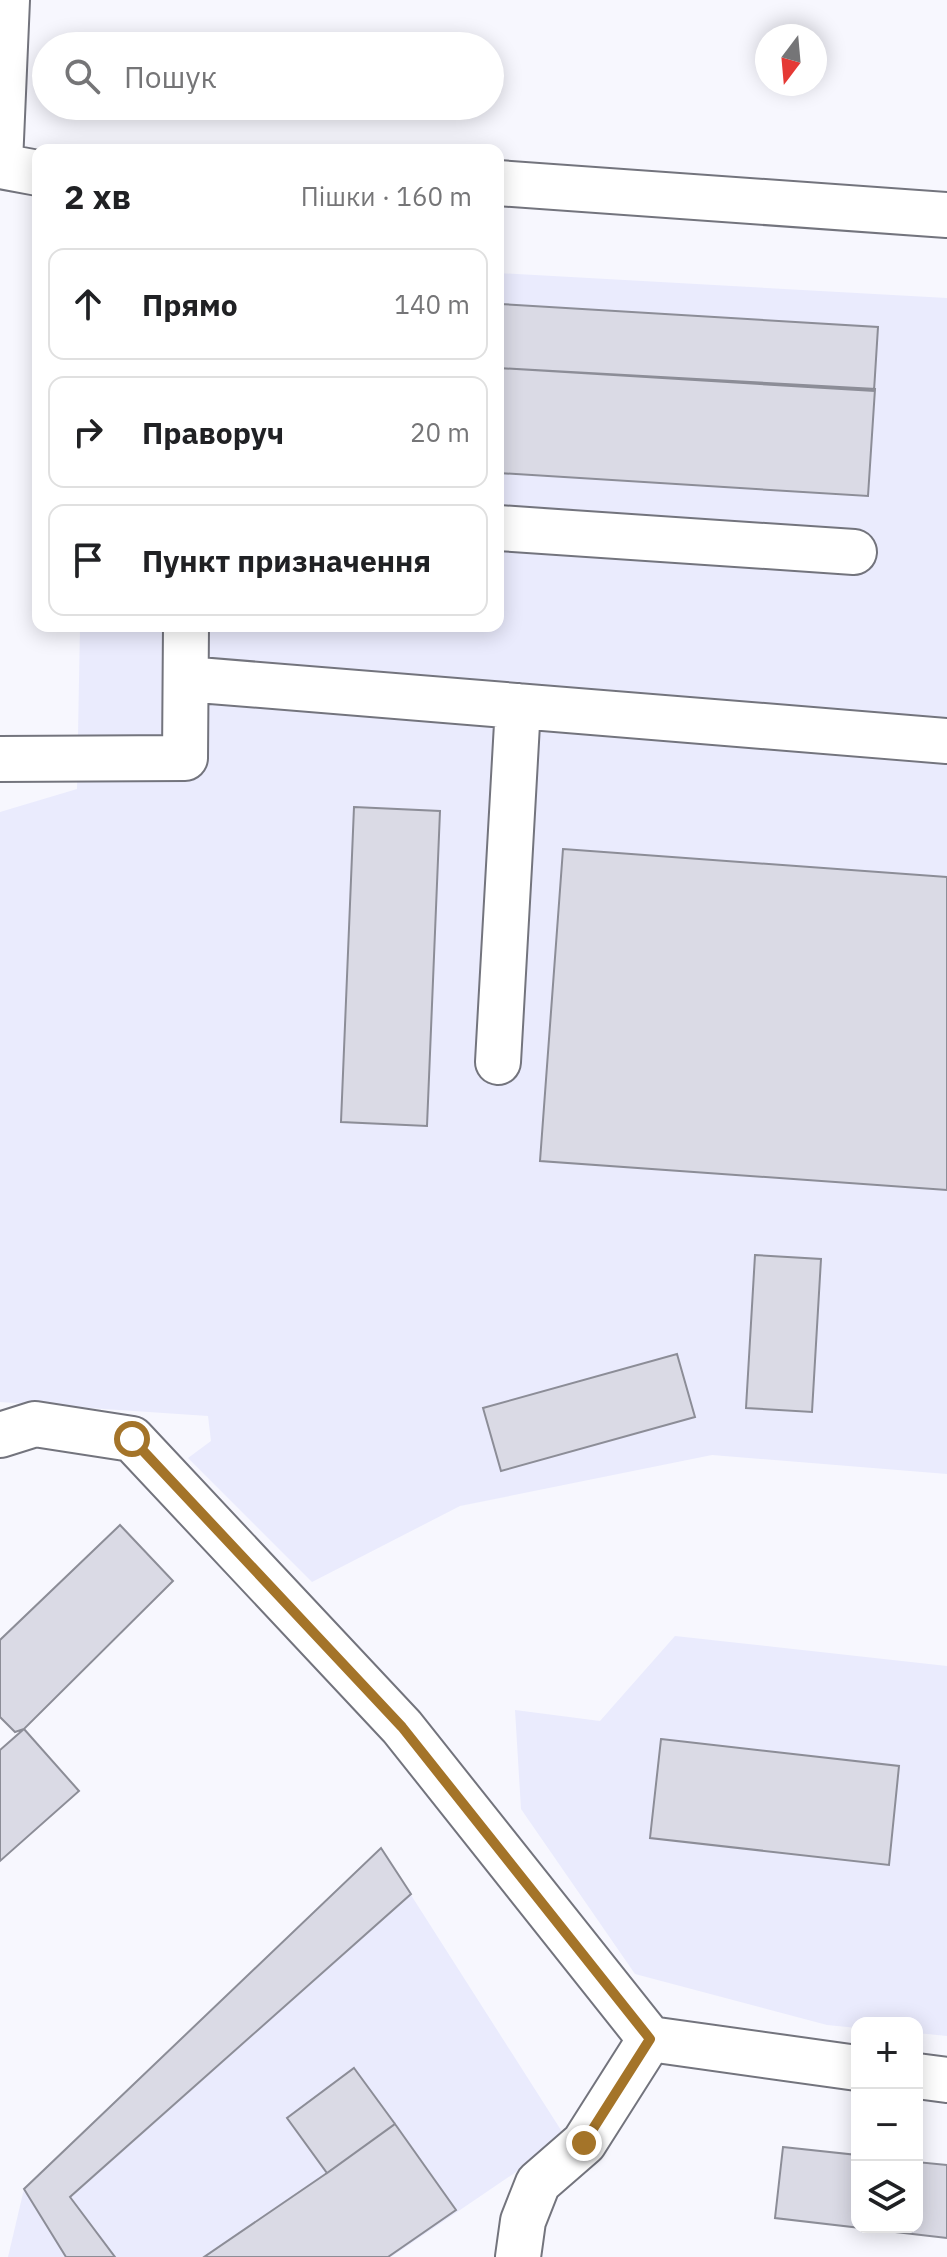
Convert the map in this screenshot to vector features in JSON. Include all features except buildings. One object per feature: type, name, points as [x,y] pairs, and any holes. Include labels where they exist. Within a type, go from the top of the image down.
[{"type":"street","points":[[7,0],[0,164],[32,172]]},
{"type":"street","points":[[504,183],[947,215]]},
{"type":"street","points":[[504,528],[854,552]]},
{"type":"street","points":[[0,759],[185,758],[186,632]]},
{"type":"street","points":[[186,679],[947,741]]},
{"type":"street","points":[[498,1062],[518,706]]},
{"type":"street","points":[[0,1435],[35,1424],[132,1439],[402,1727],[650,2039],[851,2067]]},
{"type":"street","points":[[518,2257],[523,2221],[538,2183],[584,2143],[650,2039]]},
{"type":"street","points":[[923,2077],[947,2080]]},
{"type":"shaded area","points":[[504,273],[947,298],[947,1474],[712,1455],[460,1506],[312,1582],[188,1458],[211,1441],[208,1416],[0,1402],[0,812],[77,789],[80,632],[504,632]]},
{"type":"shaded area","points":[[675,1636],[947,1666],[947,2036],[923,2034],[923,2017],[851,2017],[851,2027],[827,2025],[635,1974],[521,1809],[515,1710],[600,1721]]},
{"type":"shaded area","points":[[381,1848],[566,2138],[391,2257],[8,2257],[24,2189]]},
{"type":"route","points":[[132,1439],[402,1727],[650,2039],[584,2143]]}]
